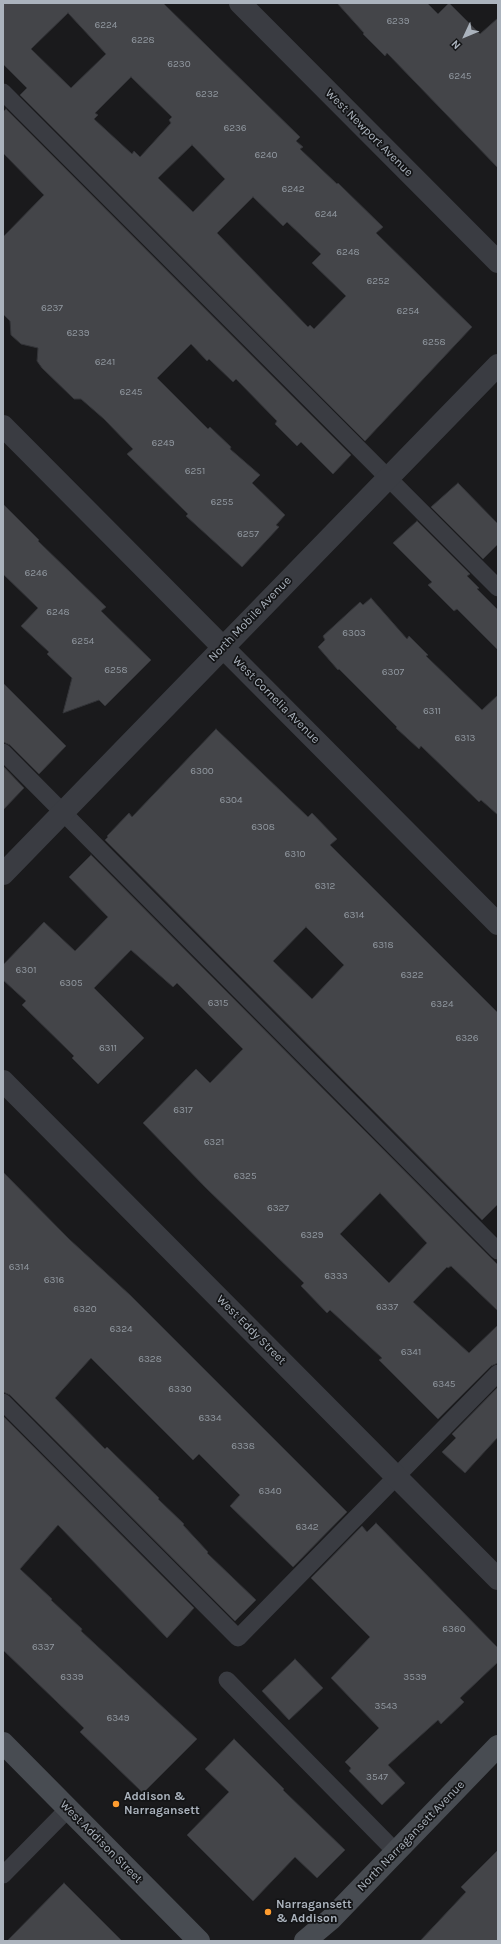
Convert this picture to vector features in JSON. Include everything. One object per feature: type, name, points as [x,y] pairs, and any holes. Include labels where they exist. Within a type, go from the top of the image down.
[{"type":"street","name":"West Newport Avenue","points":[[240,3],[498,262]]},
{"type":"street","name":"North Mobile Avenue","points":[[3,874],[498,365]]},
{"type":"street","name":"West Cornelia Avenue","points":[[3,426],[498,924]]},
{"type":"street","name":"West Eddy Street","points":[[3,1081],[498,1579]]},
{"type":"street","name":"West Addison Street","points":[[3,1743],[199,1941]]},
{"type":"street","name":"North Narragansett Avenue","points":[[305,1941],[331,1918],[498,1746]]},
{"type":"lane","points":[[3,92],[498,588]]},
{"type":"lane","points":[[3,752],[498,1250]]},
{"type":"lane","points":[[3,1402],[238,1638],[498,1373]]},
{"type":"lane","points":[[227,1680],[395,1851]]},
{"type":"lane","points":[[3,1875],[68,1809]]},
{"type":"building","points":[[3,3],[163,3],[300,137],[296,141],[303,147],[300,149],[337,184],[338,183],[383,227],[376,233],[472,327],[365,441],[20,95],[27,88],[3,64]],"holes":[[[68,13],[106,54],[71,88],[31,49]],[[131,77],[172,117],[169,120],[171,123],[140,157],[134,151],[132,154],[94,119],[98,115],[95,113]],[[192,145],[225,179],[193,212],[158,178]],[[253,197],[283,226],[287,222],[321,254],[312,263],[346,296],[314,329],[310,325],[308,327],[217,233]]]},
{"type":"building","points":[[337,3],[427,3],[438,14],[449,3],[480,34],[498,18],[498,168],[387,53],[385,56],[363,34],[364,33]]},
{"type":"building","points":[[6,109],[351,455],[333,474],[301,442],[297,446],[275,424],[277,421],[236,379],[233,382],[209,359],[207,361],[191,344],[157,378],[208,429],[210,427],[231,447],[230,449],[260,475],[252,483],[285,515],[276,525],[279,527],[242,567],[186,516],[188,514],[127,454],[133,449],[104,419],[81,399],[74,399],[42,368],[37,361],[38,348],[21,344],[11,335],[10,321],[3,314],[3,237],[44,195],[3,153],[3,112]]},
{"type":"building","points":[[458,483],[498,524],[498,544],[483,559],[431,507]]},
{"type":"building","points":[[3,504],[39,540],[38,541],[106,607],[101,611],[151,660],[105,706],[99,700],[63,713],[72,678],[47,654],[49,652],[21,626],[38,608],[3,574]]},
{"type":"building","points":[[417,521],[470,574],[467,576],[479,588],[477,589],[498,610],[498,650],[457,609],[454,611],[428,585],[432,582],[393,543]]},
{"type":"building","points":[[371,598],[407,639],[409,636],[428,655],[426,656],[482,710],[498,695],[498,815],[481,800],[479,802],[421,746],[419,749],[396,728],[397,727],[339,669],[338,670],[318,647],[325,640],[323,636],[360,602],[363,605]]},
{"type":"building","points":[[3,683],[66,746],[39,774],[10,745],[3,742]]},
{"type":"building","points":[[216,729],[308,817],[312,813],[337,839],[330,845],[498,1013],[498,1204],[482,1220],[105,840],[129,813],[132,817]],"holes":[[[306,927],[344,965],[312,999],[273,961]]]},
{"type":"building","points":[[3,766],[24,788],[3,810]]},
{"type":"building","points":[[91,855],[498,1265],[498,1311],[451,1266],[448,1268],[447,1267],[413,1302],[469,1353],[498,1325],[498,1363],[491,1366],[438,1419],[379,1360],[382,1358],[330,1310],[327,1313],[301,1286],[304,1283],[206,1188],[143,1123],[196,1069],[210,1083],[243,1049],[177,983],[173,987],[131,950],[94,988],[144,1038],[98,1084],[72,1058],[74,1056],[22,1005],[26,1001],[3,980],[3,965],[44,922],[75,951],[108,917],[69,877]],"holes":[[[380,1193],[427,1243],[389,1283],[340,1234]]]},
{"type":"building","points":[[3,1172],[69,1239],[130,1295],[347,1512],[293,1567],[230,1506],[240,1495],[199,1454],[193,1460],[91,1358],[55,1398],[105,1449],[107,1447],[159,1498],[158,1499],[184,1524],[183,1525],[208,1552],[207,1553],[256,1600],[235,1621],[10,1395],[3,1392]]},
{"type":"building","points":[[498,1387],[498,1437],[465,1473],[442,1452],[456,1438],[452,1434]]},
{"type":"building","points":[[3,1416],[194,1608],[167,1638],[58,1525],[20,1569],[82,1629],[81,1631],[197,1739],[143,1793],[80,1732],[84,1728],[3,1650]]},
{"type":"building","points":[[376,1523],[498,1648],[498,1662],[460,1698],[464,1702],[441,1724],[438,1720],[388,1765],[405,1783],[382,1805],[349,1771],[351,1768],[345,1762],[379,1728],[331,1678],[370,1637],[311,1578],[362,1526],[367,1532]]},
{"type":"building","points":[[295,1659],[323,1688],[289,1720],[262,1691]]},
{"type":"building","points":[[234,1739],[284,1789],[283,1790],[345,1850],[317,1878],[295,1857],[253,1901],[187,1835],[229,1792],[205,1769]]},
{"type":"building","points":[[498,1850],[498,1941],[420,1941],[466,1892],[461,1887]]},
{"type":"building","points":[[64,1883],[122,1941],[7,1941]]},
{"type":"place","name":"Addison & Narragansett","points":[[116,1804]]},
{"type":"place","name":"Narragansett & Addison","points":[[268,1912]]}]
